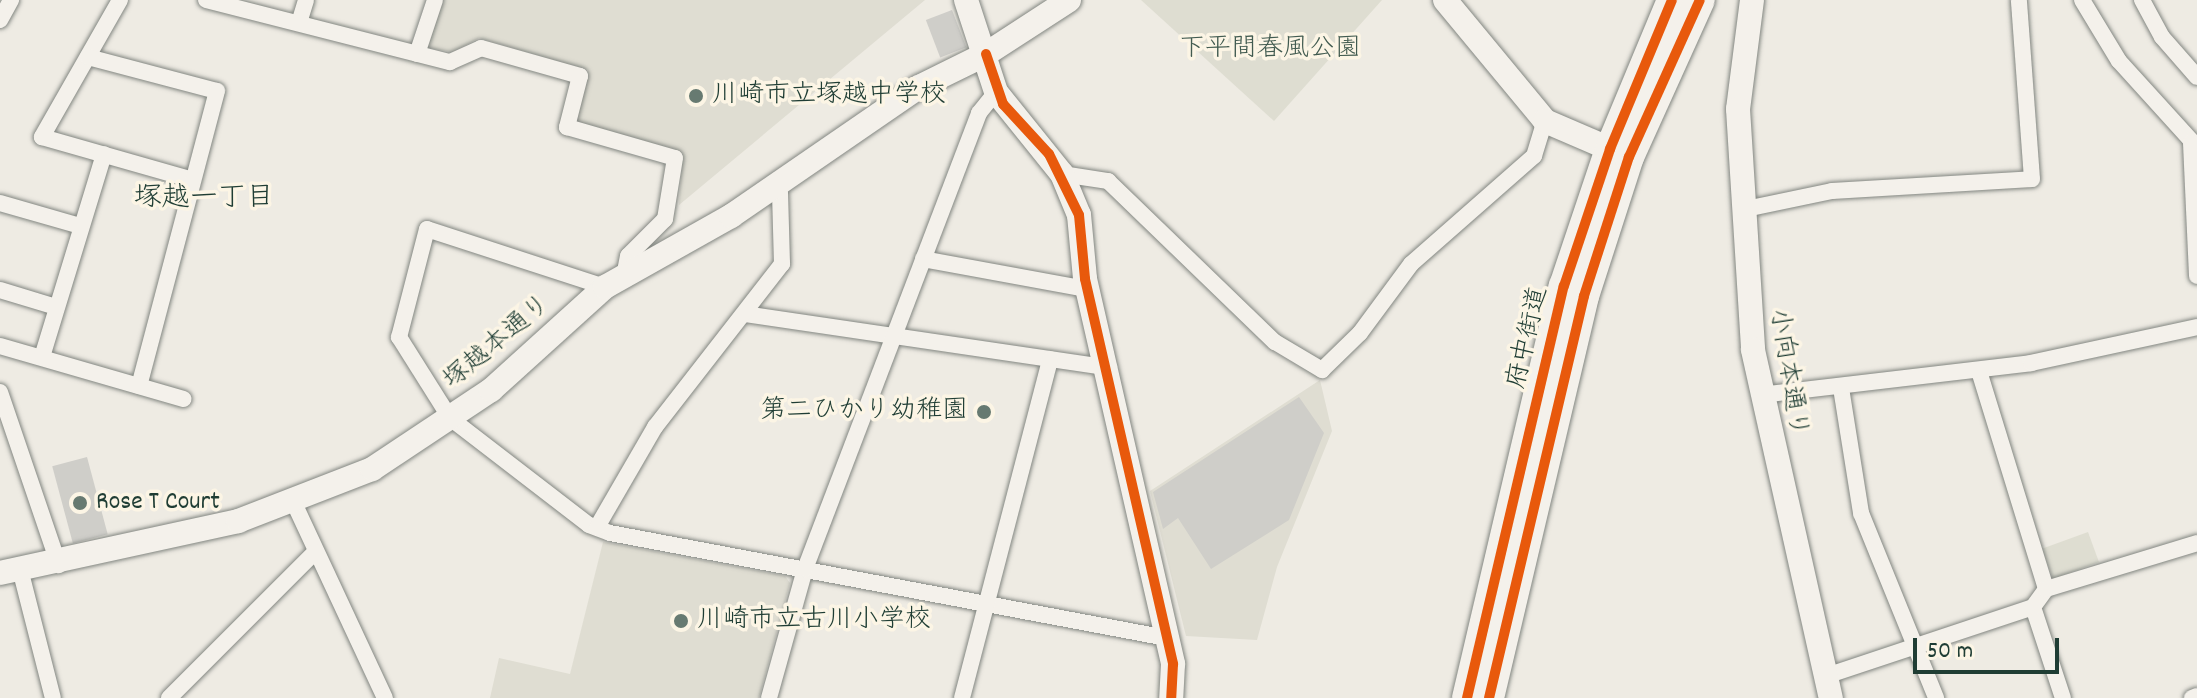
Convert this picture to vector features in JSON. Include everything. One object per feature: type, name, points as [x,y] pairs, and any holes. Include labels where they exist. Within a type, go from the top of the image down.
[{"type":"highway","name":"府中街道","points":[[1467,698],[1564,286],[1610,149],[1672,0]]},
{"type":"highway","name":"府中街道","points":[[1489,698],[1584,296],[1629,157],[1700,0]]},
{"type":"street","points":[[0,20],[11,0]]},
{"type":"street","points":[[120,0],[42,137],[193,180]]},
{"type":"street","points":[[206,0],[450,62],[481,48],[580,76],[567,127],[675,158],[665,219],[628,256],[614,282],[427,229],[399,337],[450,418],[597,527],[1167,638]]},
{"type":"street","points":[[299,23],[306,0]]},
{"type":"street","points":[[417,54],[435,0]]},
{"type":"street","points":[[966,0],[996,92],[1062,174],[1079,215],[1087,289],[1109,368],[1167,638],[1171,698]]},
{"type":"street","name":"塚越本通り","points":[[10,571],[59,565],[294,503],[372,469],[450,418],[529,358],[614,282],[774,186],[919,87],[986,54],[1069,0]]},
{"type":"street","points":[[1445,0],[1545,121],[1610,149]]},
{"type":"street","points":[[1737,0],[1742,50]]},
{"type":"street","points":[[1742,50],[1752,0]]},
{"type":"street","points":[[1741,210],[1832,191],[2032,179],[2019,0]]},
{"type":"street","points":[[2082,0],[2119,61],[2194,145],[2197,276]]},
{"type":"street","points":[[2142,0],[2162,37],[2197,77]]},
{"type":"street","name":"小向本通り","points":[[1742,50],[1741,210],[1760,395],[1828,687]]},
{"type":"street","points":[[88,57],[217,91],[139,386]]},
{"type":"street","points":[[769,698],[805,569],[979,113],[996,92]]},
{"type":"street","points":[[1062,174],[1108,181],[1275,342],[1322,370],[1360,333],[1411,264],[1534,156],[1545,121]]},
{"type":"street","points":[[42,357],[104,154]]},
{"type":"street","points":[[597,527],[655,427],[782,264],[780,193],[774,186]]},
{"type":"street","points":[[0,203],[80,226]]},
{"type":"street","points":[[923,259],[1087,289]]},
{"type":"street","points":[[0,290],[56,307]]},
{"type":"street","points":[[745,314],[1109,368]]},
{"type":"street","points":[[1760,395],[1979,371],[2197,327]]},
{"type":"street","points":[[0,346],[184,399]]},
{"type":"street","points":[[962,698],[984,601],[1050,359]]},
{"type":"street","points":[[1979,371],[2046,589]]},
{"type":"street","points":[[1841,388],[1861,513],[1936,698]]},
{"type":"street","points":[[0,392],[59,565]]},
{"type":"street","points":[[294,503],[385,698]]},
{"type":"street","points":[[1828,687],[1915,648],[2033,607],[2046,589],[2197,543]]},
{"type":"street","points":[[169,698],[315,552]]},
{"type":"street","points":[[10,571],[53,698]]},
{"type":"street","points":[[2033,607],[2063,698]]},
{"type":"shaded area","name":"川崎市立塚越中学校","points":[[442,0],[925,0],[679,205],[682,162],[576,121],[588,70],[479,38],[453,52],[428,48]]},
{"type":"shaded area","points":[[1320,380],[1332,431],[1277,567],[1257,640],[1186,636],[1150,491]]},
{"type":"shaded area","name":"川崎市立古川小学校","points":[[603,542],[785,576],[790,583],[759,698],[490,698],[499,658],[570,674]]},
{"type":"green space","name":"下平間春風公園","points":[[1141,0],[1382,0],[1274,121]]},
{"type":"green space","points":[[2088,532],[2099,562],[2053,579],[2042,549]]},
{"type":"building","points":[[952,10],[966,47],[940,57],[926,20]]},
{"type":"building","points":[[1299,397],[1324,433],[1289,520],[1211,569],[1178,518],[1163,529],[1153,492]]},
{"type":"building","name":"Rose T Court","points":[[87,457],[108,534],[73,544],[52,466]]},
{"type":"cycle path","points":[[1467,698],[1564,286],[1610,149],[1672,0]]},
{"type":"cycle path","points":[[1489,698],[1584,296],[1629,157],[1700,0]]},
{"type":"cycle path","points":[[986,54],[1003,104],[1049,154],[1079,215],[1085,279],[1173,664],[1171,698]]},
{"type":"place","name":"川崎市立塚越中学校","points":[[696,96]]},
{"type":"place","name":"第二ひかり幼稚園","points":[[984,412]]},
{"type":"place","name":"Rose T Court","points":[[80,503]]},
{"type":"place","name":"川崎市立古川小学校","points":[[681,621]]},
{"type":"district","name":"塚越一丁目","points":[[204,200]]}]
